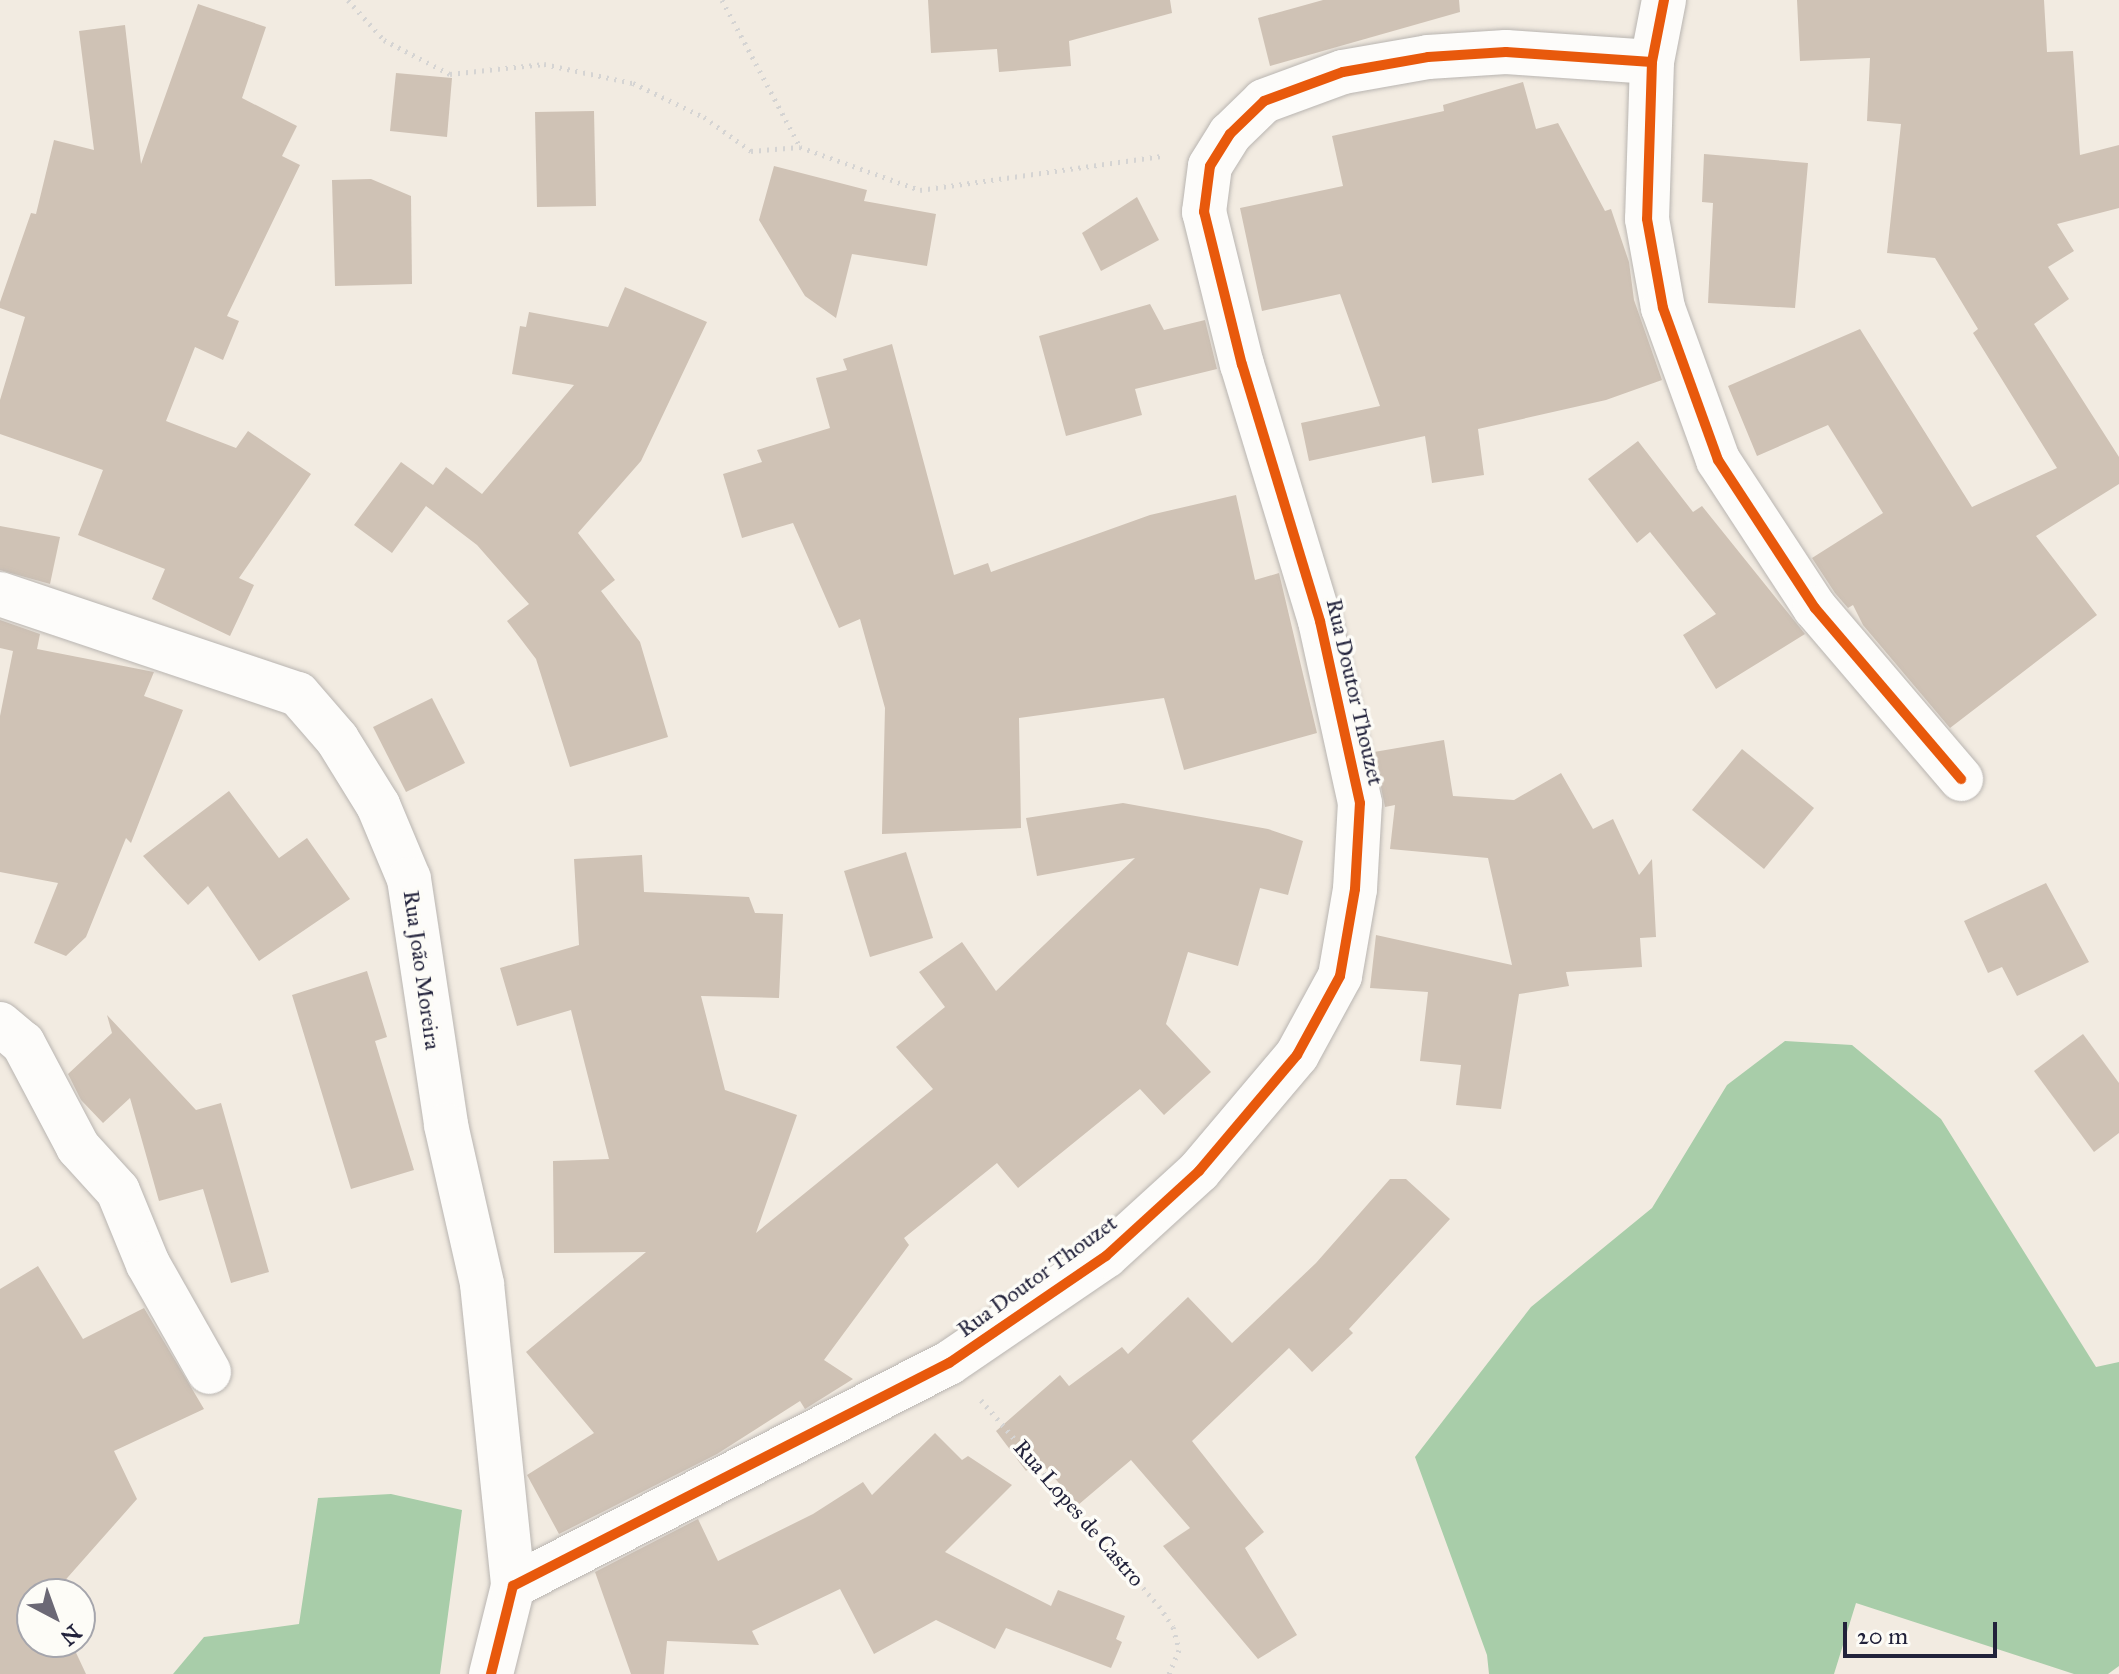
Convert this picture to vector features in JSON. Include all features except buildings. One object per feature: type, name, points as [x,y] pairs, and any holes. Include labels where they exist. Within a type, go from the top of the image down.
[{"type":"street","points":[[1664,0],[1652,62],[1647,219],[1663,308],[1718,460],[1815,608],[1961,779]]},
{"type":"street","name":"Rua Doutor Thouzet","points":[[513,1586],[949,1363],[1106,1256],[1199,1171],[1297,1055],[1340,976],[1355,889],[1360,803],[1320,621],[1242,365],[1204,212],[1210,166],[1230,134],[1264,101],[1343,72],[1428,57],[1506,52],[1652,62]]},
{"type":"street","name":"Rua João Moreira","points":[[0,594],[298,694],[337,739],[378,805],[409,879],[443,1110],[482,1284],[513,1586]]},
{"type":"street","points":[[0,1024],[23,1043],[78,1147],[118,1191],[148,1264],[209,1372]]},
{"type":"street","points":[[491,1674],[513,1586]]},
{"type":"path","points":[[348,0],[384,40],[450,74],[544,64],[633,83],[704,117],[751,151],[800,147],[920,190],[1185,153],[1218,154]]},
{"type":"path","points":[[722,0],[800,147]]},
{"type":"green space","points":[[1785,1041],[1852,1045],[1941,1119],[2096,1367],[2119,1362],[2119,1666],[2108,1674],[2074,1674],[1856,1603],[1834,1674],[1489,1674],[1487,1655],[1415,1457],[1531,1307],[1652,1208],[1727,1085]]},
{"type":"green space","points":[[391,1494],[462,1510],[440,1674],[173,1674],[204,1637],[299,1624],[318,1498]]},
{"type":"cycle path","points":[[1664,0],[1652,62],[1647,219],[1663,308],[1718,460],[1815,608],[1961,779]]},
{"type":"cycle path","points":[[491,1674],[513,1586],[949,1363],[1106,1256],[1199,1171],[1297,1055],[1340,976],[1355,889],[1360,803],[1320,621],[1242,365],[1204,212],[1210,166],[1230,134],[1264,101],[1343,72],[1428,57],[1506,52],[1652,62]]}]
